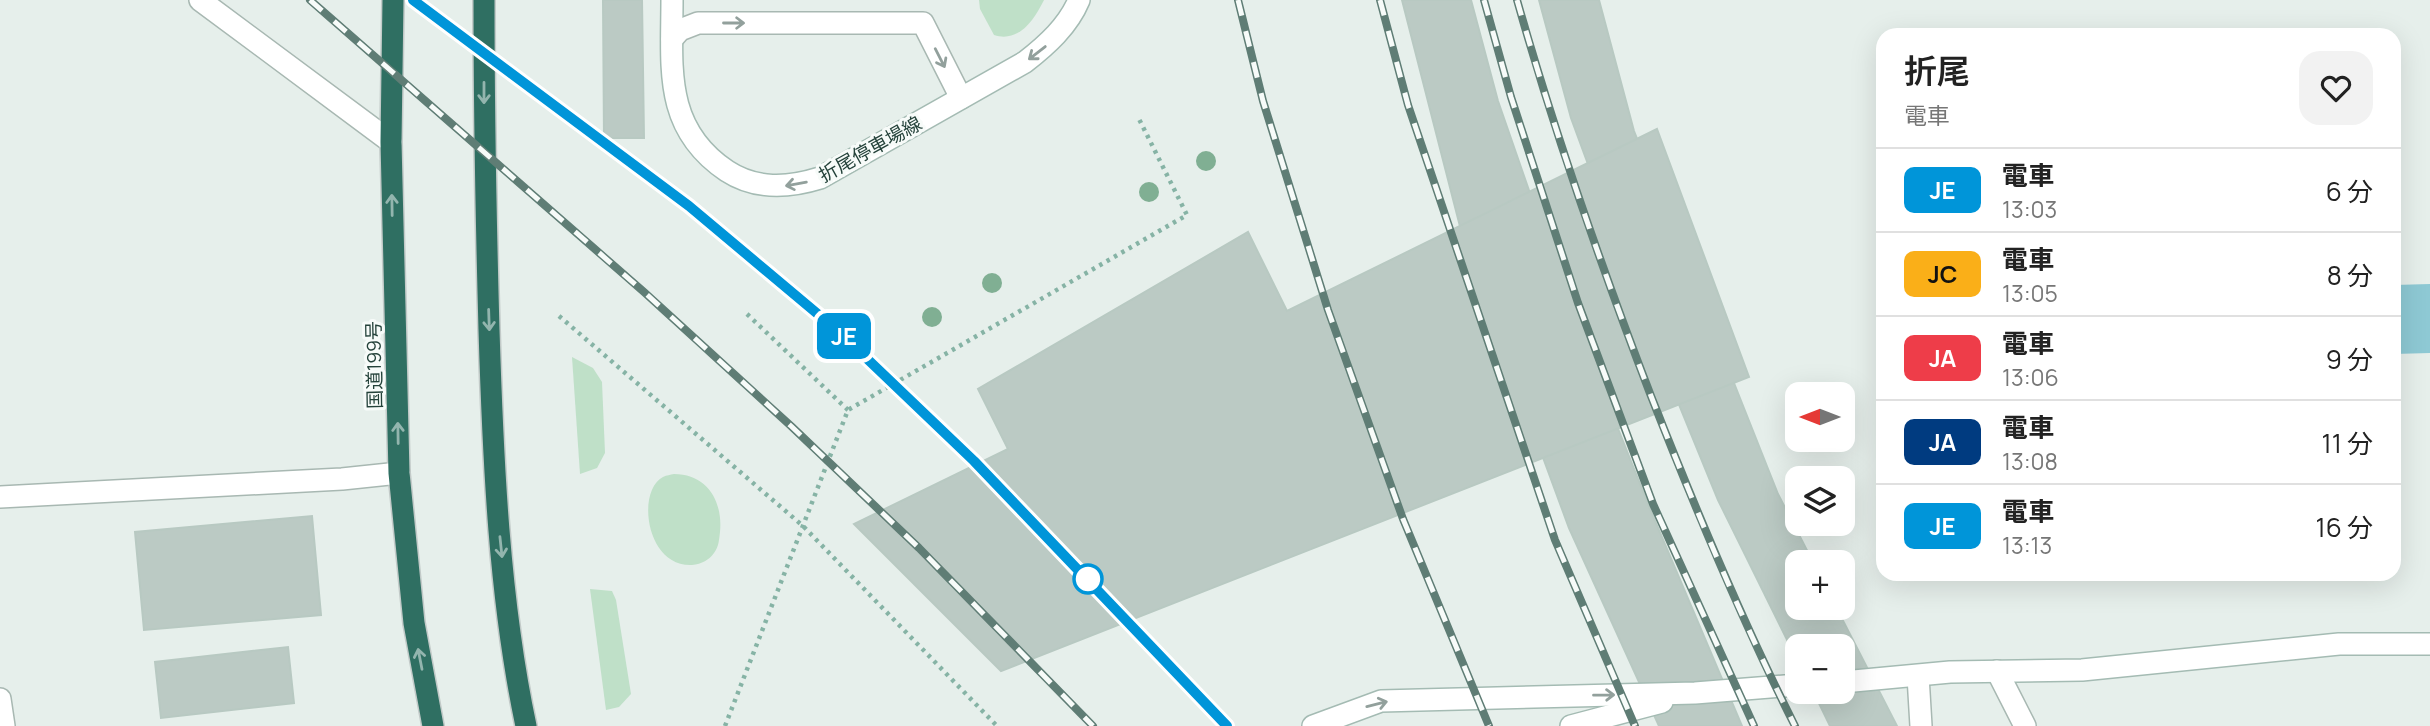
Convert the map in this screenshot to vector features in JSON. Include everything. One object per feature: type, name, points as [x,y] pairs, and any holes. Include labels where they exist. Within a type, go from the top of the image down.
[{"type":"highway","name":"国道199号","points":[[393,0],[391,142],[399,473],[414,623],[433,726]]},
{"type":"highway","points":[[484,0],[483,123],[492,429],[501,544],[526,726]]},
{"type":"street","points":[[200,0],[391,142]]},
{"type":"street","name":"折尾停車場線","points":[[672,0],[673,83],[684,127],[697,146],[733,175],[753,183],[775,187],[798,185],[820,178],[1025,62],[1045,47],[1074,14],[1079,0]]},
{"type":"street","points":[[672,39],[680,30],[698,23],[923,23],[961,98]]},
{"type":"street","points":[[0,496],[342,479],[399,473]]},
{"type":"street","points":[[1855,681],[1950,672],[2082,670],[2339,644],[2430,644]]},
{"type":"street","points":[[1997,671],[2025,726]]},
{"type":"street","points":[[1918,676],[1921,726]]},
{"type":"street","points":[[1313,726],[1381,701],[1695,693],[1785,686]]},
{"type":"street","points":[[1571,726],[1695,693]]},
{"type":"street","points":[[0,699],[4,726]]},
{"type":"path","points":[[725,726],[848,410],[1187,215],[1139,119]]},
{"type":"path","points":[[747,314],[848,410]]},
{"type":"path","points":[[559,316],[803,526],[996,726]]},
{"type":"green space","points":[[979,0],[1044,0],[1025,28],[1011,36],[1003,37],[994,35],[980,9]]},
{"type":"green space","points":[[572,357],[593,368],[602,382],[605,453],[597,468],[580,474]]},
{"type":"green space","points":[[686,475],[704,484],[719,510],[718,545],[710,558],[699,564],[676,562],[664,554],[655,542],[650,527],[648,512],[655,485],[663,477]]},
{"type":"green space","points":[[590,589],[612,591],[616,600],[631,694],[619,707],[606,710]]},
{"type":"water","points":[[2430,284],[2430,353],[2401,354],[2401,285]]},
{"type":"building","points":[[603,0],[642,0],[644,138],[604,138]]},
{"type":"building","points":[[1402,0],[1471,0],[1498,101],[1568,303],[1650,509],[1742,726],[1659,726],[1569,528],[1465,246]]},
{"type":"building","points":[[1539,0],[1599,0],[1634,131],[1785,508],[1785,536],[1800,536],[1807,550],[1785,550],[1785,620],[1843,620],[1850,634],[1785,636],[1718,500],[1655,346],[1571,118]]},
{"type":"building","points":[[1657,129],[1749,377],[1001,671],[854,524],[1008,449],[978,389],[1248,232],[1287,311]]},
{"type":"building","points":[[312,516],[321,615],[144,630],[135,532]]},
{"type":"building","points":[[1855,644],[1897,726],[1830,726],[1819,704],[1855,704]]},
{"type":"building","points":[[288,647],[294,703],[161,718],[155,662]]},
{"type":"railway","points":[[310,0],[644,292],[791,426],[919,548],[1093,726]]},
{"type":"railway","points":[[413,0],[689,206],[838,331],[974,461],[1227,726]]},
{"type":"railway","points":[[1238,0],[1263,101],[1328,310],[1403,519],[1489,726]]},
{"type":"railway","points":[[1380,0],[1408,105],[1555,540],[1635,726]]},
{"type":"railway","points":[[1484,0],[1511,97],[1578,303],[1653,504],[1754,726]]},
{"type":"railway","points":[[1517,0],[1580,200],[1651,396],[1719,563],[1795,726]]},
{"type":"train","name":"JE","points":[[413,0],[689,206],[838,331],[974,461],[1227,726]]}]
